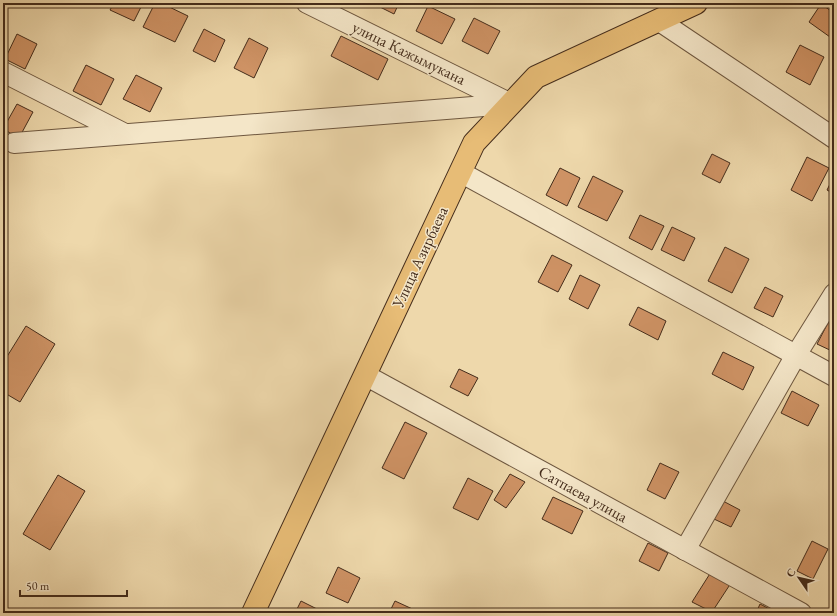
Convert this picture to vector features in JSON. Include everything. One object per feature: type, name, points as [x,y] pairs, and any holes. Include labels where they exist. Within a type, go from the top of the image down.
[{"type":"main road","name":"Улица Азирбаева","points":[[253,613],[474,143],[536,77],[696,3]]},
{"type":"street","name":"улица Кажымукана","points":[[307,3],[511,104]]},
{"type":"street","points":[[658,20],[834,138]]},
{"type":"street","points":[[3,72],[125,134]]},
{"type":"street","points":[[14,143],[511,104]]},
{"type":"street","points":[[460,172],[834,376]]},
{"type":"street","points":[[685,550],[796,355],[834,294]]},
{"type":"street","name":"Сатпаева улица","points":[[365,375],[801,613]]},
{"type":"building","points":[[114,3],[143,3],[134,21],[110,10]]},
{"type":"building","points":[[155,3],[161,3],[188,16],[175,42],[143,27]]},
{"type":"building","points":[[372,3],[399,3],[394,14]]},
{"type":"building","points":[[821,4],[834,13],[834,31],[830,37],[809,22]]},
{"type":"building","points":[[428,6],[455,19],[442,44],[416,31]]},
{"type":"building","points":[[474,18],[500,31],[488,54],[462,41]]},
{"type":"building","points":[[204,29],[225,40],[215,62],[193,51]]},
{"type":"building","points":[[17,34],[37,44],[25,69],[5,59]]},
{"type":"building","points":[[341,36],[388,59],[378,80],[331,56]]},
{"type":"building","points":[[249,38],[268,48],[254,78],[234,68]]},
{"type":"building","points":[[800,45],[824,57],[810,85],[786,72]]},
{"type":"building","points":[[86,65],[114,79],[101,105],[73,91]]},
{"type":"building","points":[[136,75],[162,88],[150,112],[123,99]]},
{"type":"building","points":[[17,104],[33,112],[19,138],[3,129]]},
{"type":"building","points":[[712,154],[730,163],[720,183],[702,174]]},
{"type":"building","points":[[807,157],[829,168],[812,201],[791,190]]},
{"type":"building","points":[[560,168],[580,178],[567,206],[546,195]]},
{"type":"building","points":[[593,176],[623,191],[607,221],[578,207]]},
{"type":"building","points":[[834,176],[834,194],[827,190]]},
{"type":"building","points":[[640,215],[664,226],[652,250],[629,238]]},
{"type":"building","points":[[672,227],[695,238],[684,261],[661,250]]},
{"type":"building","points":[[725,247],[749,259],[732,293],[708,281]]},
{"type":"building","points":[[552,255],[572,265],[558,292],[538,282]]},
{"type":"building","points":[[580,275],[600,285],[588,309],[569,299]]},
{"type":"building","points":[[765,287],[783,296],[773,317],[754,308]]},
{"type":"building","points":[[638,307],[666,321],[658,340],[629,325]]},
{"type":"building","points":[[829,321],[834,324],[834,352],[817,344]]},
{"type":"building","points":[[26,326],[55,344],[20,402],[3,392],[3,363]]},
{"type":"building","points":[[723,352],[754,367],[743,390],[712,374]]},
{"type":"building","points":[[459,369],[478,378],[468,396],[450,387]]},
{"type":"building","points":[[792,391],[819,405],[808,426],[781,413]]},
{"type":"building","points":[[405,422],[427,433],[404,479],[382,468]]},
{"type":"building","points":[[660,463],[679,472],[665,499],[647,490]]},
{"type":"building","points":[[510,474],[525,482],[506,508],[494,500]]},
{"type":"building","points":[[58,475],[85,491],[50,550],[23,534]]},
{"type":"building","points":[[468,478],[493,491],[478,520],[453,508]]},
{"type":"building","points":[[553,497],[583,511],[572,534],[542,519]]},
{"type":"building","points":[[723,501],[740,510],[731,527],[714,519]]},
{"type":"building","points":[[812,541],[828,549],[813,579],[797,571]]},
{"type":"building","points":[[648,543],[668,553],[659,571],[639,561]]},
{"type":"building","points":[[338,567],[360,578],[348,603],[326,593]]},
{"type":"building","points":[[711,572],[731,583],[712,612],[692,602]]},
{"type":"building","points":[[301,601],[323,612],[323,613],[295,613]]},
{"type":"building","points":[[395,601],[419,612],[419,613],[389,613]]},
{"type":"building","points":[[760,604],[777,613],[756,613]]}]
